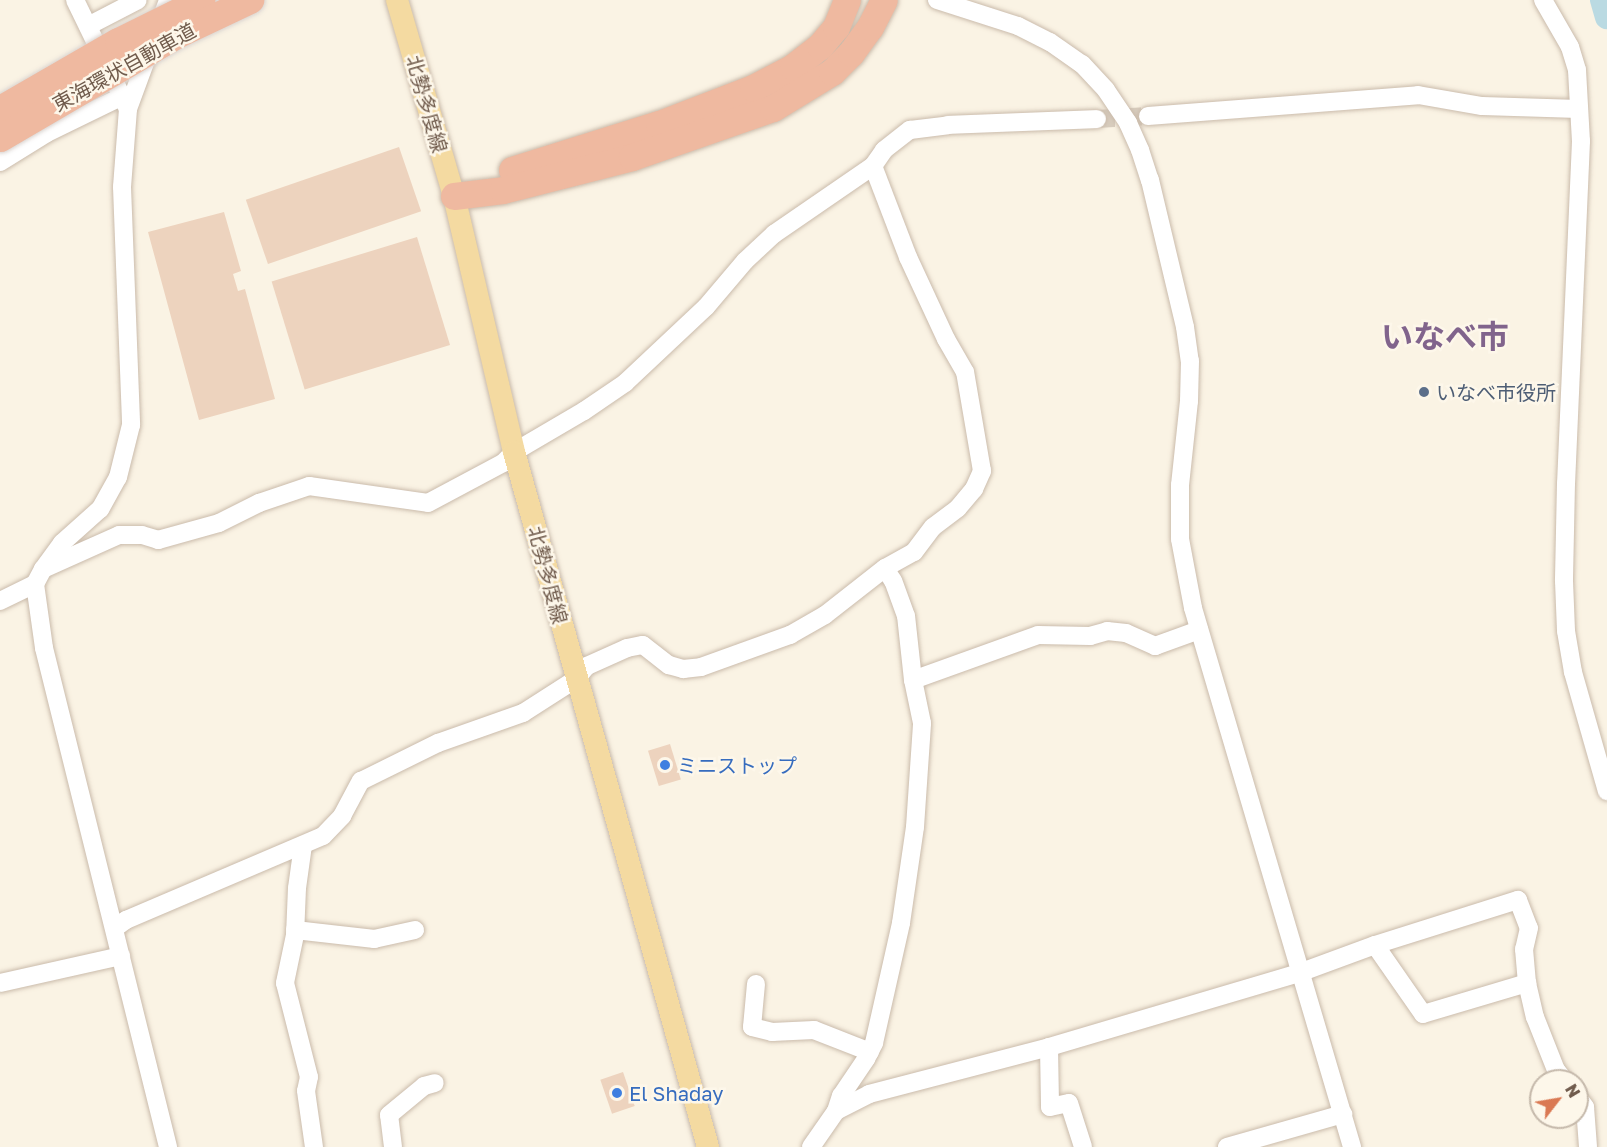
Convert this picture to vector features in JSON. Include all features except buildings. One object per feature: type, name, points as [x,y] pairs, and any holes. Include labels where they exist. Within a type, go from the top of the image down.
[{"type":"highway","name":"東海環状自動車道","points":[[0,109],[118,41],[201,0]]},
{"type":"highway","name":"東海環状自動車道","points":[[0,138],[178,34],[250,0]]},
{"type":"highway","points":[[454,196],[498,174],[659,124],[753,88],[792,67],[820,46],[836,27],[847,0]]},
{"type":"highway","points":[[454,196],[503,190],[632,157],[773,108],[832,72],[870,27],[884,0]]},
{"type":"main road","name":"北勢多度線","points":[[398,0],[454,196],[514,452],[708,1147]]},
{"type":"street","points":[[75,0],[125,103]]},
{"type":"street","points":[[88,26],[138,0]]},
{"type":"street","points":[[168,0],[125,103],[122,187],[131,425],[118,477],[100,509],[62,543],[39,576],[44,648],[168,1147]]},
{"type":"street","points":[[937,0],[1018,26],[1050,42],[1082,64],[1106,90],[1128,123],[1140,150],[1150,180],[1182,315],[1190,361],[1189,401],[1180,485],[1180,539],[1199,630],[1352,1147]]},
{"type":"street","points":[[1543,0],[1570,46],[1576,70],[1581,141],[1566,471],[1564,581],[1566,631],[1573,672],[1607,791]]},
{"type":"street","points":[[1148,116],[1418,95],[1482,106],[1579,109]]},
{"type":"street","points":[[0,162],[47,133],[125,103]]},
{"type":"street","points":[[0,601],[39,576],[120,535],[142,535],[158,540],[219,523],[259,503],[309,486],[428,503],[494,468],[514,452],[584,411],[625,383],[706,307],[745,261],[774,234],[873,166],[884,150],[910,130],[948,125],[1097,119]]},
{"type":"street","points":[[115,928],[126,920],[323,836],[342,816],[361,782],[438,743],[523,713],[576,679],[587,666],[627,648],[643,645],[669,665],[682,669],[701,667],[790,635],[825,615],[885,568],[914,552],[933,527],[958,508],[974,489],[982,471],[965,372],[946,339],[908,257],[873,166]]},
{"type":"street","points":[[811,1147],[836,1111],[841,1096],[870,1052],[890,982],[915,827],[922,723],[913,680],[906,616],[893,581],[885,568]]},
{"type":"street","points":[[913,680],[1038,635],[1090,636],[1107,630],[1126,633],[1155,646],[1199,630]]},
{"type":"street","points":[[303,845],[297,888],[295,930],[285,983],[309,1077],[306,1091],[314,1147]]},
{"type":"street","points":[[836,1111],[869,1094],[1049,1047],[1299,973],[1375,945],[1518,900],[1529,928],[1524,949],[1527,982],[1543,1042],[1556,1069]]},
{"type":"street","points":[[295,930],[374,939],[415,930]]},
{"type":"street","points":[[1375,945],[1423,1014],[1527,982]]},
{"type":"street","points":[[0,983],[121,956]]},
{"type":"street","points":[[756,984],[752,1027],[772,1032],[814,1030],[870,1052]]},
{"type":"street","points":[[1049,1047],[1050,1107],[1069,1103],[1083,1147]]},
{"type":"street","points":[[393,1147],[389,1115],[424,1086],[435,1083]]},
{"type":"street","points":[[1227,1147],[1343,1114]]},
{"type":"street","points":[[1586,1129],[1587,1147]]},
{"type":"waterway","points":[[1602,0],[1607,17]]},
{"type":"tunnel","points":[[1097,119],[1148,116]]},
{"type":"place","name":"いなべ市役所","points":[[1424,392]]},
{"type":"place","name":"ミニストップ","points":[[665,765]]},
{"type":"place","name":"El Shaday","points":[[617,1093]]},
{"type":"district","name":"いなべ市","points":[[1445,336]]}]
